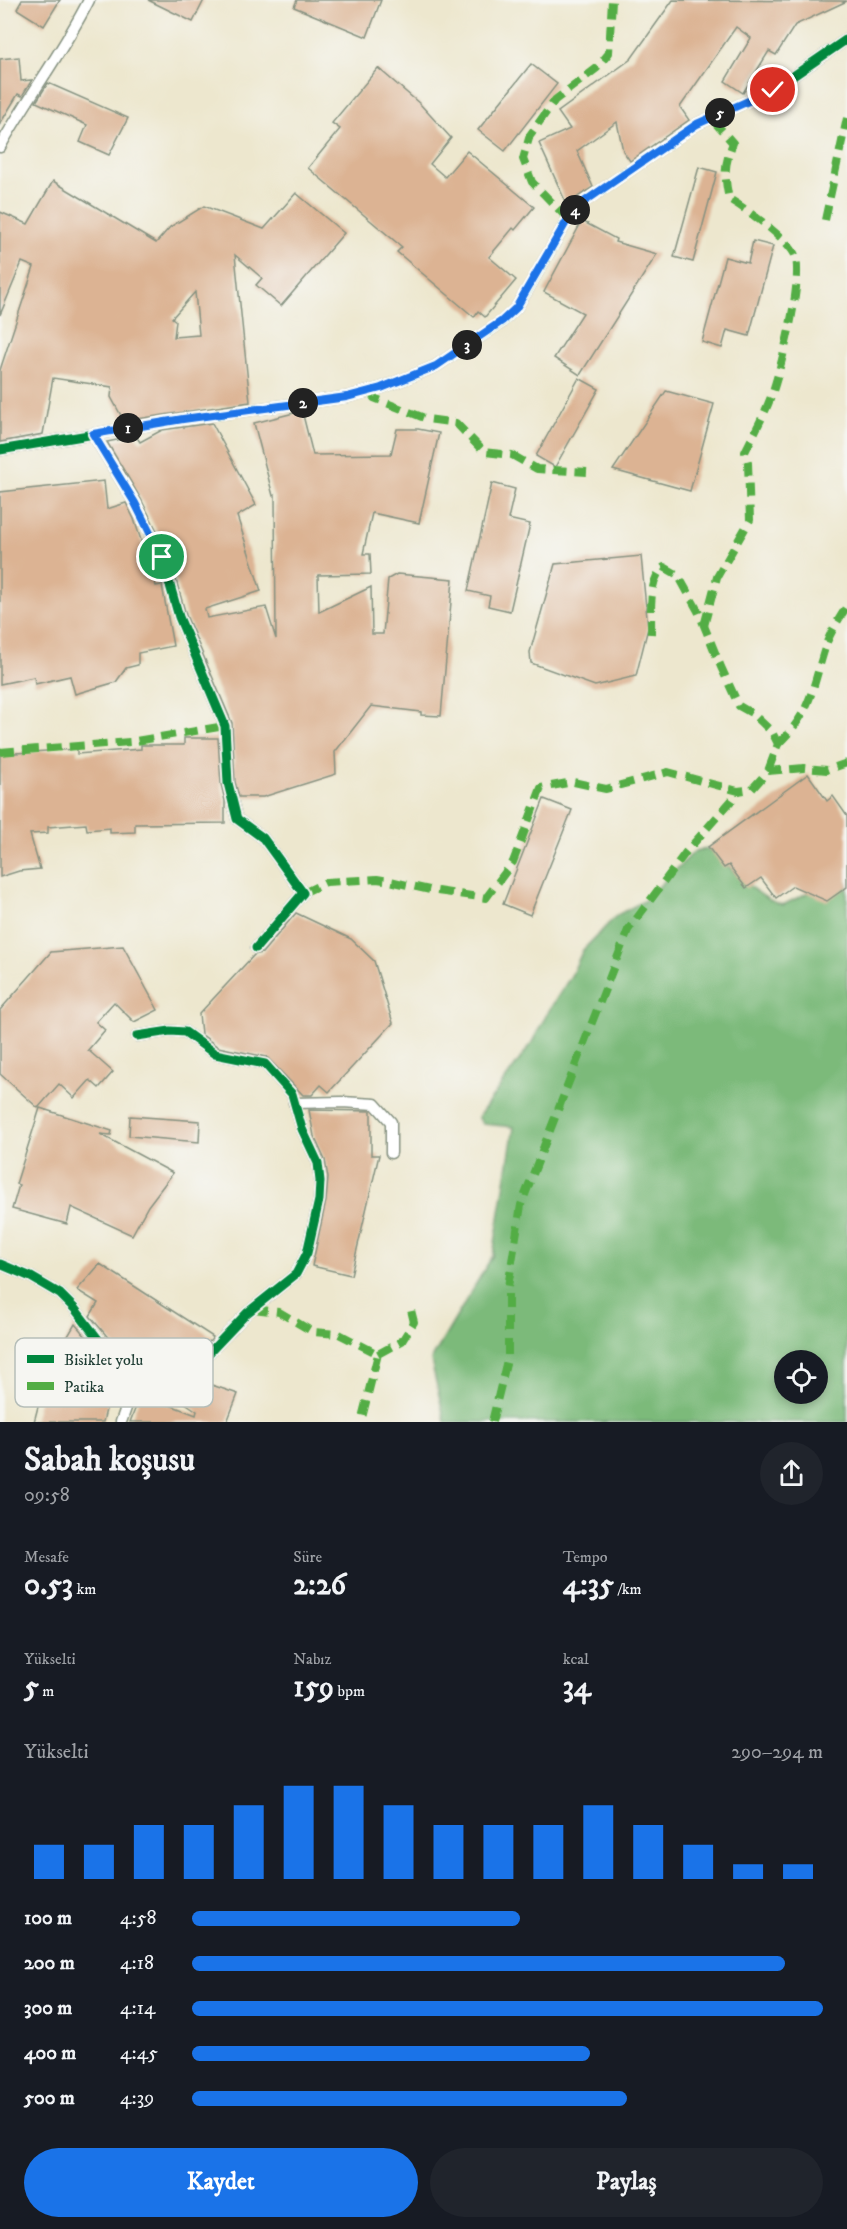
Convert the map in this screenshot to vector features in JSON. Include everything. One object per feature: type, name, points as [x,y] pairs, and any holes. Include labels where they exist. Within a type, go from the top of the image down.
[{"type":"street","points":[[0,147],[26,101],[74,30],[89,0]]},
{"type":"street","points":[[0,450],[183,419],[347,397],[381,388],[436,366],[502,321],[516,308],[578,206],[697,124],[773,90],[847,39]]},
{"type":"street","points":[[93,434],[135,503],[162,557],[179,617],[225,726],[228,783],[237,819],[263,838],[303,893],[256,948]]},
{"type":"street","points":[[137,1036],[170,1031],[185,1032],[214,1054],[265,1064],[292,1094],[308,1145],[318,1163],[320,1181],[318,1200],[304,1262],[296,1274],[247,1313],[213,1349]]},
{"type":"street","points":[[294,1103],[375,1104],[391,1122],[391,1153]]},
{"type":"street","points":[[0,1264],[31,1277],[60,1294],[97,1338]]},
{"type":"street","points":[[121,1422],[126,1407]]},
{"type":"green space","points":[[705,849],[714,852],[755,890],[783,905],[809,892],[847,882],[847,1422],[445,1422],[431,1360],[493,1255],[514,1127],[483,1124],[478,1117],[531,1044],[571,976],[583,950],[617,915],[644,901],[695,851]]},
{"type":"building","points":[[22,0],[60,0],[44,26],[17,9]]},
{"type":"building","points":[[148,0],[204,0],[193,22]]},
{"type":"building","points":[[297,0],[381,0],[367,37],[294,7]]},
{"type":"building","points":[[673,0],[847,1],[795,25],[776,55],[769,51],[743,93],[725,81],[751,38],[736,27],[680,107],[689,120],[630,161],[623,151],[617,122],[577,151],[593,187],[573,200],[568,207],[539,143],[570,129],[558,112],[631,59]]},
{"type":"building","points":[[19,57],[21,81],[32,80],[22,96],[18,94],[0,124],[0,59]]},
{"type":"building","points":[[531,64],[557,84],[505,151],[478,130]]},
{"type":"building","points":[[378,68],[420,104],[451,138],[430,164],[445,177],[467,151],[534,207],[489,257],[516,280],[485,317],[478,311],[474,317],[397,252],[402,247],[308,168],[340,129],[332,123]]},
{"type":"building","points":[[48,83],[128,118],[109,155],[80,142],[87,125],[36,102]]},
{"type":"building","points":[[699,167],[717,172],[693,262],[674,257]]},
{"type":"building","points":[[53,181],[156,243],[170,227],[204,206],[264,229],[296,193],[344,233],[281,306],[256,285],[262,278],[235,255],[250,402],[124,421],[111,397],[112,387],[53,378],[43,434],[0,442],[0,370],[34,267],[22,262],[0,315],[0,212],[28,224]],"holes":[[[195,292],[199,335],[174,337],[176,321],[172,318]]]},
{"type":"building","points":[[582,221],[616,239],[615,242],[657,254],[580,375],[554,358],[583,313],[544,292]]},
{"type":"building","points":[[753,241],[773,246],[749,336],[727,330],[722,348],[702,342],[725,257],[748,263]]},
{"type":"building","points":[[579,378],[599,389],[555,467],[536,456]]},
{"type":"building","points":[[666,391],[714,404],[690,491],[613,470]]},
{"type":"building","points":[[302,411],[313,455],[391,454],[397,429],[418,429],[439,433],[419,523],[372,513],[363,554],[370,554],[371,574],[318,575],[319,612],[371,587],[372,634],[383,634],[388,579],[397,574],[453,579],[441,716],[421,715],[421,712],[371,706],[335,752],[336,774],[263,797],[239,797],[235,782],[232,723],[186,615],[169,555],[141,499],[107,442],[136,436],[140,442],[162,430],[212,423],[256,505],[237,516],[261,591],[205,609],[207,618],[266,607],[276,639],[275,495],[273,496],[254,423]]},
{"type":"building","points":[[104,481],[107,509],[126,503],[134,519],[156,586],[162,585],[173,646],[138,653],[138,665],[126,668],[116,682],[75,694],[70,676],[35,684],[34,677],[0,684],[0,492]]},
{"type":"building","points":[[492,483],[515,489],[508,519],[530,524],[510,611],[488,606],[490,596],[468,591]]},
{"type":"building","points":[[641,556],[648,628],[636,676],[595,686],[531,663],[530,652],[555,564]]},
{"type":"building","points":[[184,738],[218,738],[221,784],[225,801],[225,823],[135,824],[135,832],[110,833],[110,828],[87,830],[86,824],[48,827],[48,833],[30,834],[40,869],[19,871],[0,877],[0,754],[77,749],[77,754],[141,749],[141,745],[184,745]]},
{"type":"building","points":[[808,774],[827,801],[833,796],[847,816],[847,887],[827,901],[793,886],[776,898],[761,878],[746,888],[729,865],[724,868],[708,847]]},
{"type":"building","points":[[544,799],[572,810],[530,915],[503,904]]},
{"type":"building","points":[[296,913],[351,939],[374,961],[393,1023],[329,1092],[321,1085],[312,1095],[303,1095],[267,1057],[218,1047],[201,1034],[199,1014],[254,955],[262,953]]},
{"type":"building","points":[[123,946],[158,1010],[134,1022],[114,1002],[96,1022],[105,1030],[88,1050],[113,1072],[99,1088],[90,1080],[74,1098],[59,1084],[38,1108],[0,1074],[0,1010],[51,952]]},
{"type":"building","points":[[40,1108],[112,1131],[111,1135],[100,1134],[173,1173],[148,1206],[132,1235],[71,1207],[67,1224],[12,1209],[19,1185],[16,1184]]},
{"type":"building","points":[[309,1110],[371,1111],[371,1155],[379,1155],[351,1275],[312,1266],[326,1201],[328,1178],[325,1160],[314,1136]]},
{"type":"building","points":[[130,1116],[200,1121],[199,1142],[129,1136]]},
{"type":"building","points":[[100,1264],[213,1337],[108,1338],[90,1316],[98,1303],[77,1290]]},
{"type":"building","points":[[75,1324],[87,1338],[67,1338]]},
{"type":"building","points":[[213,1385],[238,1394],[227,1422],[130,1422],[136,1407],[175,1407],[196,1415],[197,1411],[191,1407],[213,1407]]},
{"type":"building","points":[[38,1407],[107,1407],[103,1422],[34,1422]]},
{"type":"marked path","points":[[568,219],[532,182],[523,159],[530,135],[555,100],[597,68],[609,53],[612,0]]},
{"type":"marked path","points":[[704,626],[717,577],[750,520],[748,463],[745,452],[776,382],[794,303],[797,267],[791,248],[755,216],[729,199],[726,170],[733,143],[710,117]]},
{"type":"marked path","points":[[825,220],[847,118]]},
{"type":"marked path","points":[[370,391],[374,398],[427,419],[456,423],[484,452],[512,455],[537,469],[587,472]]},
{"type":"marked path","points":[[651,634],[653,589],[655,580],[664,567],[678,575],[698,611],[739,706],[753,714],[772,732],[778,744],[768,771]]},
{"type":"marked path","points":[[778,744],[789,733],[804,711],[827,643],[847,606]]},
{"type":"marked path","points":[[0,752],[130,742],[225,726]]},
{"type":"marked path","points":[[303,893],[326,882],[377,879],[486,898],[513,862],[541,788],[573,782],[606,789],[668,772],[738,791],[752,789],[768,771],[804,768],[827,770],[847,763]]},
{"type":"marked path","points":[[492,1422],[508,1356],[508,1287],[521,1205],[628,930],[686,852],[738,791]]},
{"type":"marked path","points":[[253,1309],[279,1312],[313,1332],[339,1334],[378,1354],[361,1422]]},
{"type":"marked path","points":[[378,1354],[402,1341],[414,1322],[411,1310]]},
{"type":"cycle path","points":[[0,450],[183,419],[347,397],[381,388],[436,366],[502,322],[516,308],[578,206],[697,124],[773,90],[847,39]]},
{"type":"cycle path","points":[[93,434],[135,503],[162,557],[179,617],[225,726],[228,783],[237,819],[263,838],[303,893],[256,948]]},
{"type":"cycle path","points":[[137,1036],[170,1031],[185,1032],[215,1054],[265,1064],[292,1094],[302,1129],[318,1163],[319,1200],[307,1253],[296,1274],[247,1313],[213,1349]]},
{"type":"cycle path","points":[[0,1264],[31,1277],[60,1294],[97,1338]]},
{"type":"route","points":[[162,557],[135,503],[93,434],[183,419],[347,397],[381,388],[436,366],[502,321],[516,308],[578,206],[697,124],[773,90]]}]
